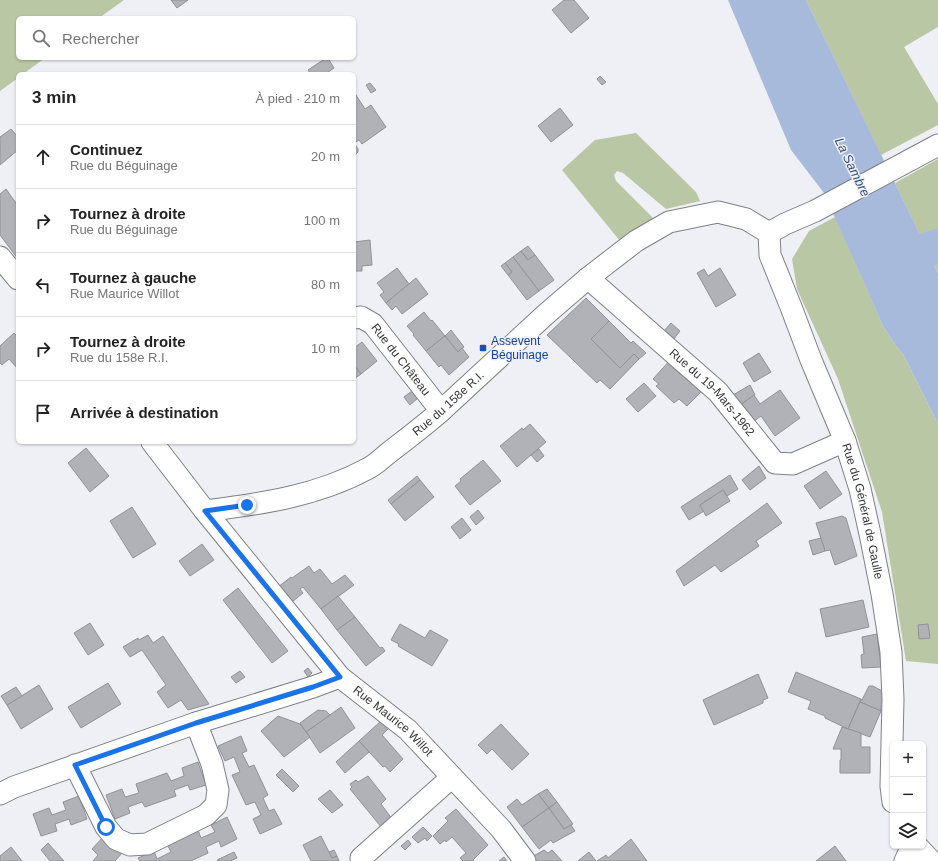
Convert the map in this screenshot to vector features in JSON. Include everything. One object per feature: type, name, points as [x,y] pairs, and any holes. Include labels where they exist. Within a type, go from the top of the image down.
[{"type":"street","points":[[770,233],[785,224],[816,211],[938,145]]},
{"type":"street","name":"Rue du 158e R.I.","points":[[205,511],[298,496],[336,484],[368,468],[426,424],[545,315],[588,278],[636,241],[669,222],[718,212],[746,219],[770,233]]},
{"type":"street","name":"Rue du Général de Gaulle","points":[[770,233],[770,255],[811,360],[845,441],[860,489],[882,594],[891,652],[893,699],[892,777]]},
{"type":"street","points":[[0,257],[16,277]]},
{"type":"street","name":"Rue du 19-Mars-1962","points":[[588,278],[718,392],[775,463],[793,464],[845,441]]},
{"type":"street","name":"Rue du Château","points":[[356,318],[361,317],[373,324],[441,411]]},
{"type":"street","name":"Rue Maurice Willot","points":[[154,444],[205,511],[340,677],[408,730],[501,829],[525,861]]},
{"type":"street","points":[[0,794],[14,787],[196,723],[313,687],[340,677]]},
{"type":"street","points":[[75,765],[106,827],[116,838],[130,845],[147,844],[206,815],[216,805],[218,790],[212,764],[196,723]]},
{"type":"street","points":[[361,858],[452,777]]},
{"type":"street","points":[[904,861],[910,849]]},
{"type":"street","points":[[920,849],[931,861]]},
{"type":"green space","points":[[0,0],[124,0],[102,16],[16,16],[16,60],[42,60],[26,72],[16,72],[16,79],[0,91]]},
{"type":"green space","points":[[806,0],[938,0],[938,27],[904,47],[938,104],[938,125],[881,155]]},
{"type":"green space","points":[[636,133],[696,192],[700,201],[666,209],[623,173],[617,171],[614,175],[616,181],[653,218],[620,241],[562,170],[595,140]]},
{"type":"green space","points":[[938,159],[938,273],[895,183]]},
{"type":"green space","points":[[835,217],[883,326],[903,354],[938,424],[938,664],[906,661],[882,512],[838,379],[797,289],[792,259],[809,231]]},
{"type":"water","name":"La Sambre","points":[[728,0],[806,0],[938,273],[938,424],[903,354],[883,326],[824,193],[791,150]]},
{"type":"building","points":[[171,0],[188,0],[177,8]]},
{"type":"building","points":[[564,0],[574,0],[589,18],[571,33],[552,10]]},
{"type":"building","points":[[323,60],[329,60],[334,68],[328,72],[310,72],[308,70]]},
{"type":"building","points":[[600,76],[606,82],[602,85],[597,79]]},
{"type":"building","points":[[370,83],[376,90],[371,93],[366,85]]},
{"type":"building","points":[[356,95],[365,109],[371,105],[386,127],[362,144],[359,140],[356,142]]},
{"type":"building","points":[[560,108],[573,125],[551,142],[538,126]]},
{"type":"building","points":[[11,129],[16,135],[16,152],[0,165],[0,137]]},
{"type":"building","points":[[356,146],[358,149],[356,154]]},
{"type":"building","points":[[6,189],[16,203],[16,256],[0,235],[0,194]]},
{"type":"building","points":[[370,240],[372,265],[362,266],[362,271],[356,271],[356,242]]},
{"type":"building","points":[[528,246],[535,255],[528,260],[521,251]]},
{"type":"building","points":[[521,251],[528,260],[535,255],[554,280],[539,291],[513,257]]},
{"type":"building","points":[[513,257],[539,291],[527,300],[508,275],[512,272],[505,263]]},
{"type":"building","points":[[505,263],[512,272],[508,275],[501,266]]},
{"type":"building","points":[[397,268],[409,284],[386,303],[380,295],[384,292],[377,283]]},
{"type":"building","points":[[720,268],[736,295],[716,307],[697,273],[704,269],[708,276]]},
{"type":"building","points":[[416,278],[428,294],[402,314],[396,306],[392,310],[386,303]]},
{"type":"building","points":[[586,298],[609,321],[591,339],[620,368],[634,354],[639,359],[610,389],[600,380],[597,383],[547,335]]},
{"type":"building","points":[[424,312],[445,336],[426,351],[407,326]]},
{"type":"building","points":[[609,321],[631,343],[633,341],[646,353],[639,359],[634,354],[620,368],[591,339]]},
{"type":"building","points":[[671,323],[680,331],[673,340],[663,332]]},
{"type":"building","points":[[451,330],[464,347],[458,352],[445,336]]},
{"type":"building","points":[[14,333],[16,335],[16,367],[9,359],[2,365],[0,363],[0,346]]},
{"type":"building","points":[[445,336],[458,352],[462,348],[469,357],[449,375],[441,365],[439,367],[426,351]]},
{"type":"building","points":[[362,342],[377,361],[361,374],[356,368],[356,346]]},
{"type":"building","points":[[759,353],[771,372],[754,382],[743,363]]},
{"type":"building","points":[[672,358],[704,389],[687,406],[679,399],[674,403],[656,386],[659,384],[653,379]]},
{"type":"building","points":[[356,368],[361,374],[356,378]]},
{"type":"building","points":[[644,383],[656,396],[638,412],[626,399]]},
{"type":"building","points":[[750,385],[755,395],[740,405],[733,395]]},
{"type":"building","points":[[780,390],[800,418],[775,436],[761,416],[753,422],[740,405],[754,395],[760,404]]},
{"type":"building","points":[[412,391],[418,398],[410,405],[404,397]]},
{"type":"building","points":[[530,424],[546,442],[517,467],[500,446],[522,428],[523,430]]},
{"type":"building","points":[[86,448],[109,476],[90,492],[68,463]]},
{"type":"building","points":[[539,449],[544,456],[537,462],[531,455]]},
{"type":"building","points":[[483,460],[501,481],[470,505],[455,486],[461,481],[460,479]]},
{"type":"building","points":[[759,466],[766,478],[750,490],[742,480]]},
{"type":"building","points":[[826,471],[842,494],[820,509],[804,486]]},
{"type":"building","points":[[730,475],[738,489],[727,496],[723,490],[700,505],[704,511],[689,520],[681,507]]},
{"type":"building","points":[[417,476],[420,480],[391,504],[388,500]]},
{"type":"building","points":[[420,480],[434,497],[405,521],[391,504]]},
{"type":"building","points":[[723,490],[730,501],[706,516],[700,505]]},
{"type":"building","points":[[767,503],[782,523],[756,541],[759,546],[721,572],[715,565],[684,586],[676,571]]},
{"type":"building","points":[[132,507],[156,544],[133,558],[110,521]]},
{"type":"building","points":[[478,510],[484,518],[476,525],[470,517]]},
{"type":"building","points":[[842,516],[846,518],[857,556],[835,565],[830,550],[825,551],[816,523]]},
{"type":"building","points":[[462,518],[471,530],[460,539],[451,527]]},
{"type":"building","points":[[821,538],[825,551],[813,555],[809,541]]},
{"type":"building","points":[[202,544],[214,560],[190,576],[179,561]]},
{"type":"building","points":[[309,566],[314,573],[320,569],[332,584],[345,575],[354,585],[321,609],[303,587],[300,589],[303,593],[292,602],[278,587]]},
{"type":"building","points":[[238,588],[288,651],[272,663],[223,600]]},
{"type":"building","points":[[338,596],[355,617],[337,630],[321,609]]},
{"type":"building","points":[[863,600],[869,627],[826,637],[820,609]]},
{"type":"building","points":[[355,617],[380,648],[382,647],[385,651],[366,666],[337,630]]},
{"type":"building","points":[[90,623],[104,645],[88,655],[74,633]]},
{"type":"building","points":[[400,624],[425,638],[430,630],[448,640],[432,666],[398,646],[399,644],[391,640]]},
{"type":"building","points":[[928,624],[930,638],[919,639],[918,625]]},
{"type":"building","points":[[877,634],[881,667],[862,668],[861,655],[864,654],[862,637]]},
{"type":"building","points":[[148,635],[153,643],[163,636],[209,704],[188,710],[181,700],[168,708],[157,692],[166,685],[142,650],[130,657],[123,647],[138,638],[139,640]]},
{"type":"building","points":[[308,668],[312,673],[308,677],[304,671]]},
{"type":"building","points":[[240,671],[245,677],[236,683],[231,677]]},
{"type":"building","points":[[796,672],[861,699],[848,729],[825,718],[825,716],[808,709],[811,701],[788,692]]},
{"type":"building","points":[[758,674],[768,698],[763,700],[763,703],[714,725],[703,700]]},
{"type":"building","points":[[108,683],[121,704],[81,728],[68,707]]},
{"type":"building","points":[[39,685],[53,709],[21,729],[7,705]]},
{"type":"building","points":[[869,686],[873,686],[884,692],[885,700],[880,709],[881,711],[860,702]]},
{"type":"building","points":[[16,687],[22,696],[7,705],[1,696]]},
{"type":"building","points":[[860,702],[881,711],[870,737],[848,729]]},
{"type":"building","points":[[341,707],[355,728],[320,753],[306,732]]},
{"type":"building","points":[[318,710],[326,711],[330,715],[306,732],[300,723]]},
{"type":"building","points":[[278,716],[300,724],[310,737],[284,757],[261,731]]},
{"type":"building","points":[[381,721],[389,728],[382,735],[403,759],[390,772],[385,766],[383,767],[359,741]]},
{"type":"building","points":[[501,724],[529,754],[512,770],[492,749],[487,754],[478,745]]},
{"type":"building","points":[[842,727],[861,733],[861,747],[870,747],[870,773],[840,773],[841,749],[833,749]]},
{"type":"building","points":[[241,736],[247,751],[242,753],[249,767],[254,765],[268,795],[263,798],[269,811],[274,809],[282,824],[260,834],[253,819],[261,815],[255,802],[246,805],[232,775],[240,772],[234,757],[225,761],[218,746]]},
{"type":"building","points":[[359,741],[369,752],[345,773],[336,762]]},
{"type":"building","points":[[198,762],[206,785],[190,790],[188,785],[174,790],[176,796],[145,807],[142,802],[128,807],[130,813],[115,819],[106,795],[122,789],[125,797],[139,793],[136,784],[167,773],[171,781],[184,776],[182,768]]},
{"type":"building","points":[[282,769],[299,786],[293,792],[276,775]]},
{"type":"building","points":[[368,776],[386,799],[381,804],[392,819],[382,828],[350,789],[352,787],[350,784],[356,780],[358,782]]},
{"type":"building","points":[[547,789],[557,802],[549,808],[538,794]]},
{"type":"building","points":[[330,790],[343,805],[332,813],[318,799]]},
{"type":"building","points":[[538,794],[549,808],[522,827],[507,807],[517,799],[522,805]]},
{"type":"building","points":[[79,796],[87,819],[71,825],[69,819],[55,824],[57,831],[41,836],[33,814],[49,808],[52,815],[66,810],[63,802]]},
{"type":"building","points":[[557,802],[573,824],[564,829],[549,808]]},
{"type":"building","points":[[549,808],[564,829],[571,825],[575,831],[553,843],[551,840],[539,849],[522,827]]},
{"type":"building","points":[[456,809],[488,845],[473,860],[474,861],[463,861],[460,858],[466,853],[452,837],[446,842],[445,840],[440,844],[433,836],[448,821],[445,818]]},
{"type":"building","points":[[227,817],[237,839],[221,847],[219,841],[206,847],[208,853],[191,861],[140,861],[138,858],[154,851],[157,859],[171,852],[167,844],[198,830],[201,838],[215,832],[211,825]]},
{"type":"building","points":[[423,827],[432,836],[427,841],[425,838],[418,843],[412,837]]},
{"type":"building","points":[[104,836],[122,853],[115,861],[93,861],[98,855],[92,849]]},
{"type":"building","points":[[321,836],[332,858],[337,856],[339,861],[311,861],[303,845]]},
{"type":"building","points":[[631,839],[647,861],[597,861],[606,855],[608,858]]},
{"type":"building","points":[[408,840],[411,844],[405,850],[401,846]]},
{"type":"building","points":[[48,843],[64,861],[50,861],[41,850]]},
{"type":"building","points":[[835,846],[846,861],[816,861]]},
{"type":"building","points":[[11,847],[22,861],[0,861],[0,856]]},
{"type":"building","points":[[334,850],[337,856],[332,858],[329,852]]},
{"type":"building","points":[[544,850],[548,853],[552,850],[562,861],[533,861],[530,858]]},
{"type":"building","points":[[234,852],[237,858],[230,861],[217,860]]},
{"type":"building","points":[[589,852],[596,861],[578,861]]},
{"type":"building","points":[[504,857],[507,861],[499,861]]},
{"type":"waterway","points":[[898,261],[938,246]]},
{"type":"place","name":"Assevent Béguinage","points":[[483,348]]},
{"type":"route","points":[[106,827],[75,765],[196,723],[313,687],[340,677],[205,511],[247,505]]}]
